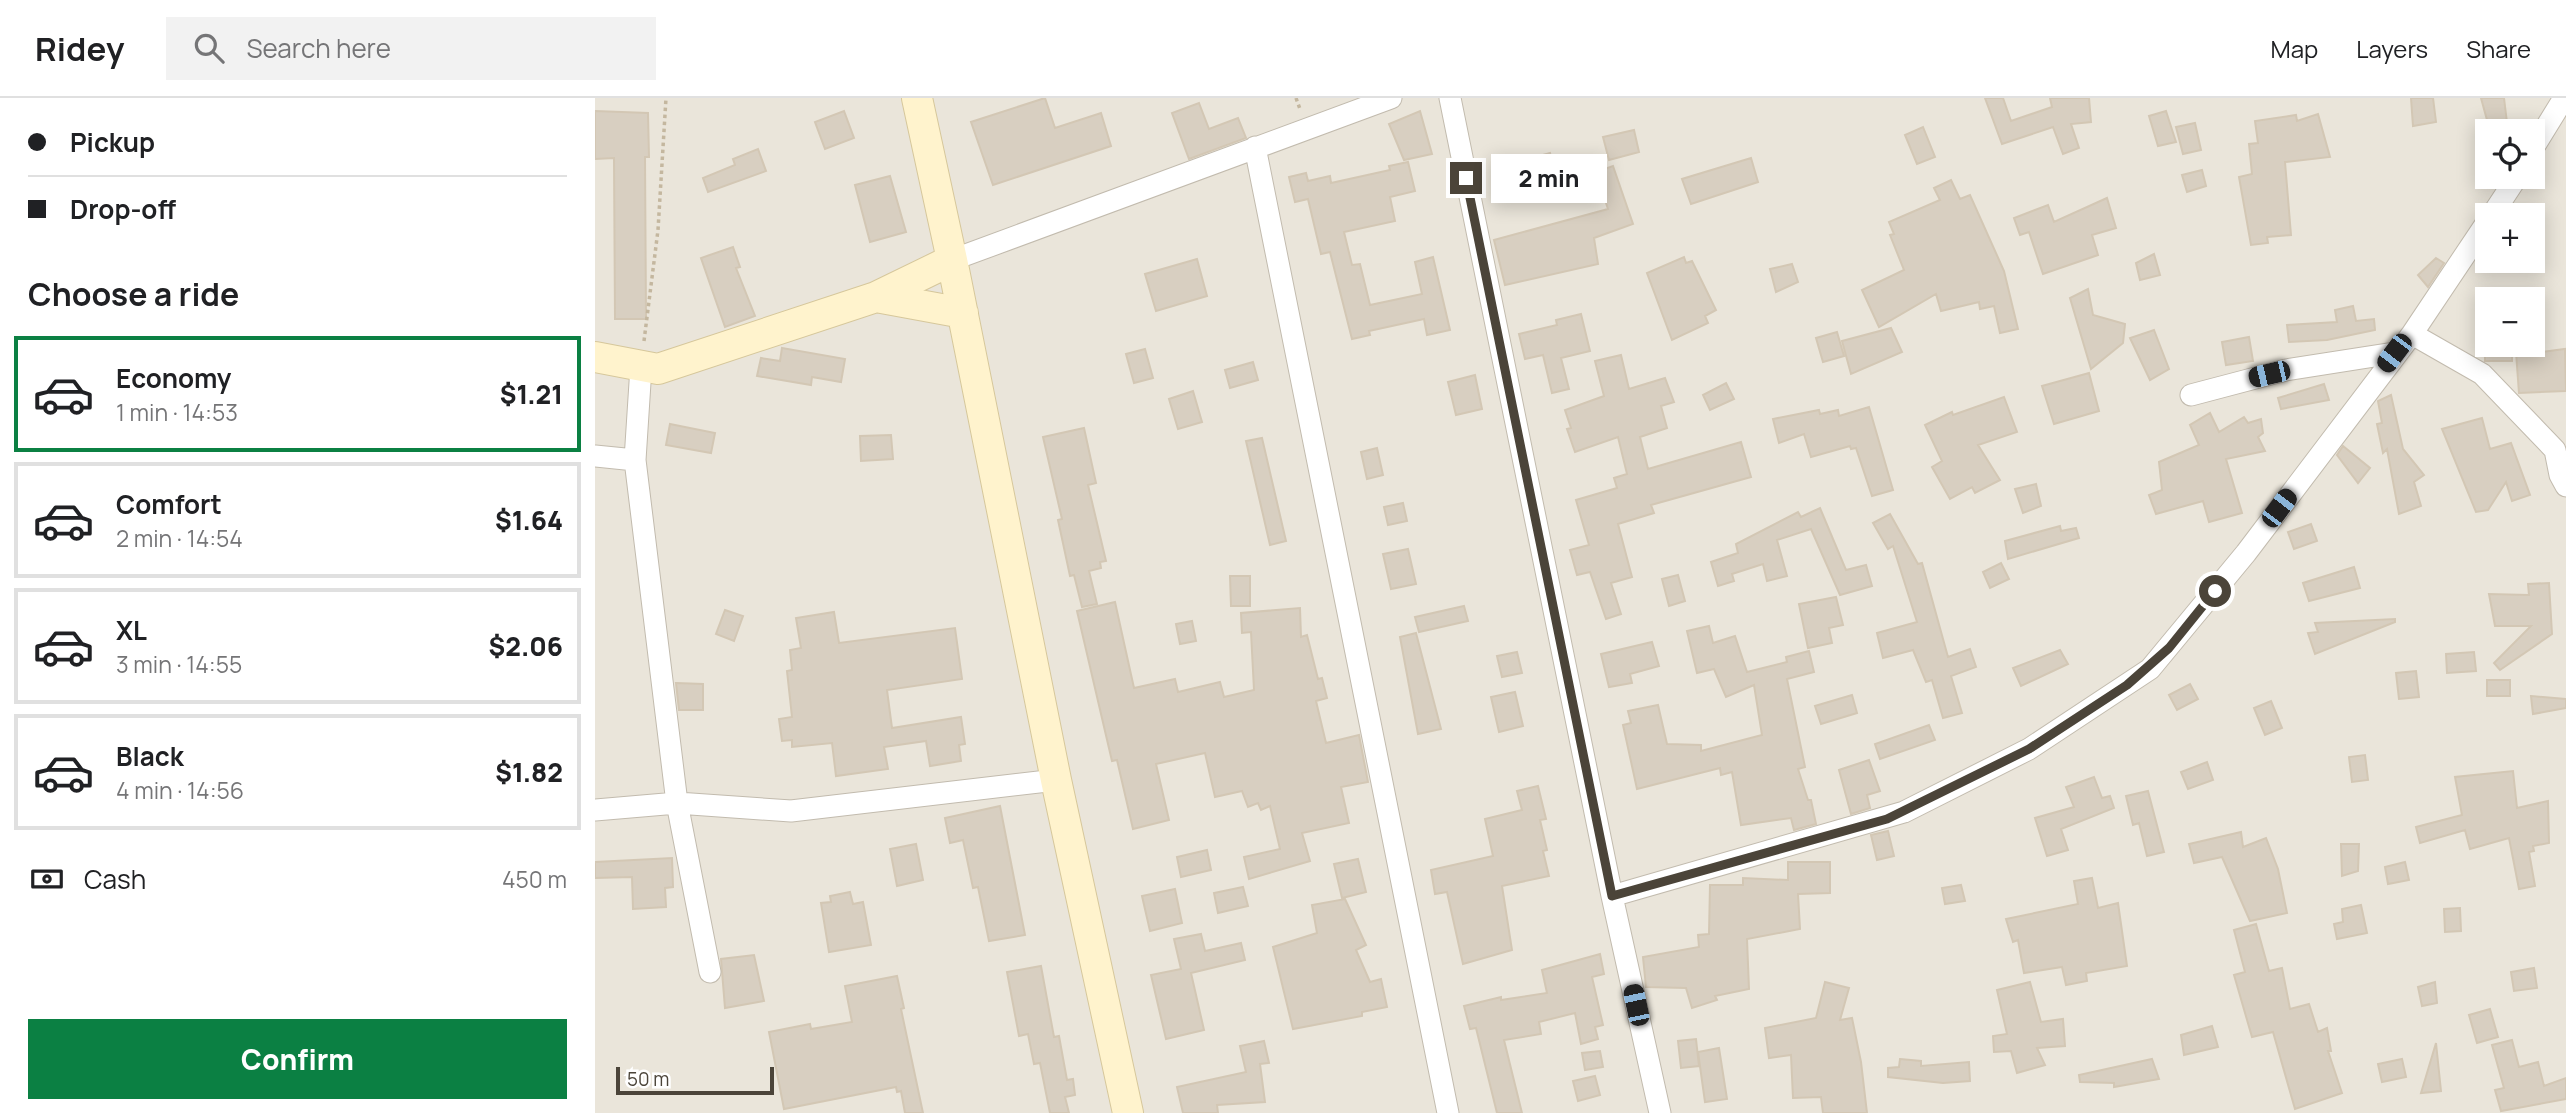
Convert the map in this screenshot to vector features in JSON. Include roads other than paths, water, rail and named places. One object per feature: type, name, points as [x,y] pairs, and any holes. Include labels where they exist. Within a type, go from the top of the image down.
[{"type":"main road","points":[[917,98],[963,313],[1055,780],[1128,1113]]},
{"type":"main road","points":[[595,358],[658,369],[876,297],[952,260]]},
{"type":"main road","points":[[876,297],[963,313]]},
{"type":"street","points":[[952,260],[1391,98]]},
{"type":"street","points":[[1450,98],[1612,896],[1660,1113]]},
{"type":"street","points":[[2545,129],[2564,98]]},
{"type":"street","points":[[1255,147],[1448,1113]]},
{"type":"street","points":[[1612,896],[1905,812],[2029,749],[2127,685],[2169,648],[2246,553],[2394,353],[2412,334],[2475,240]]},
{"type":"street","points":[[2412,334],[2482,374],[2555,450],[2560,475],[2566,486]]},
{"type":"street","points":[[2191,395],[2286,370],[2394,353]]},
{"type":"street","points":[[641,367],[635,460],[677,803],[711,972]]},
{"type":"street","points":[[595,456],[635,460]]},
{"type":"street","points":[[595,810],[677,803],[791,811],[1055,780]]}]
